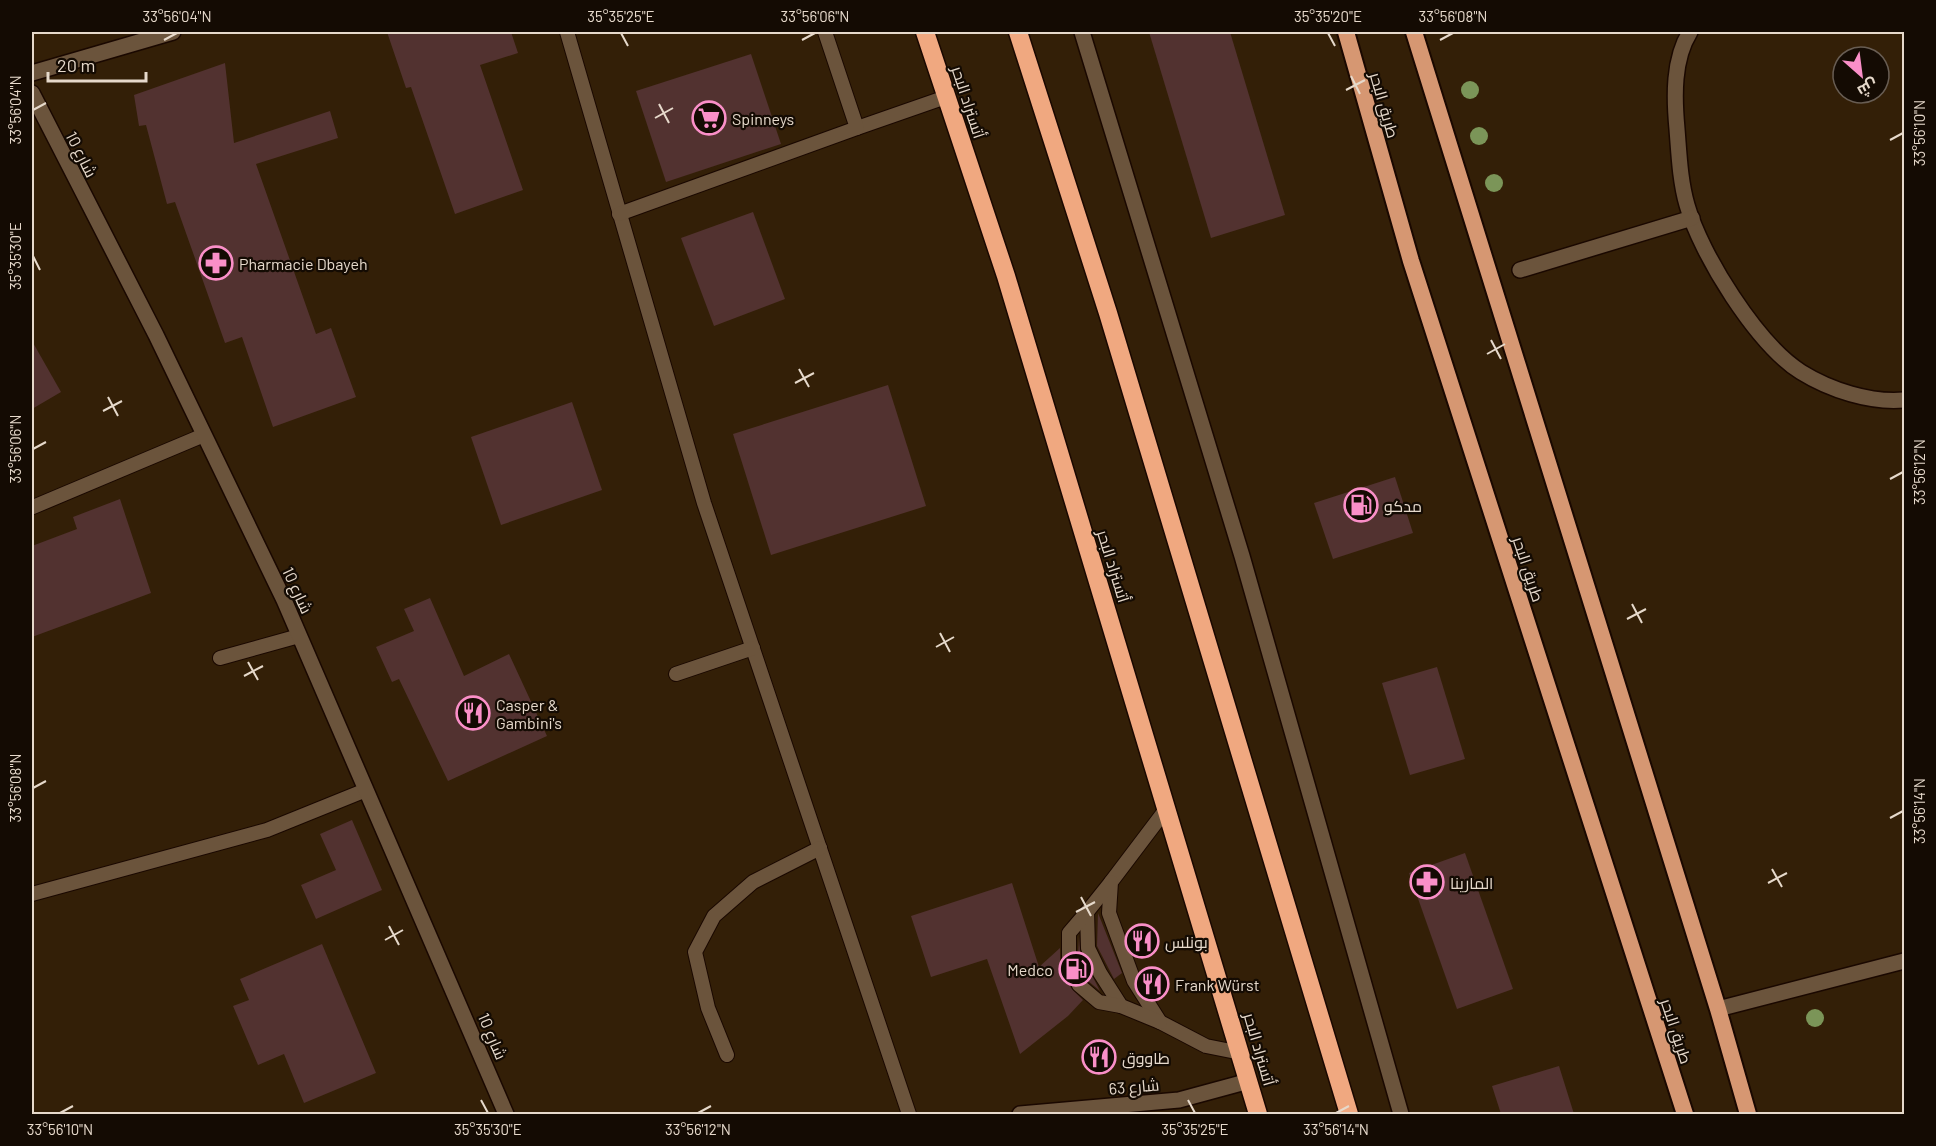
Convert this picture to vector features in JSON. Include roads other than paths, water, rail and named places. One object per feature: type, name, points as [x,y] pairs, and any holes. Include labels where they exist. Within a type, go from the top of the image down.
[{"type":"highway","name":"أتستراد البحر","points":[[925,32],[1006,276],[1258,1114]]},
{"type":"highway","points":[[1018,32],[1108,313],[1349,1114]]},
{"type":"highway","name":"طريق البحر","points":[[1346,32],[1411,261],[1685,1114]]},
{"type":"highway","points":[[1414,32],[1718,1009],[1748,1114]]},
{"type":"street","points":[[32,73],[173,32]]},
{"type":"street","points":[[1082,32],[1242,556],[1401,1114]]},
{"type":"street","points":[[1690,32],[1682,45],[1675,102],[1679,160],[1687,204],[1705,251],[1763,337],[1800,371],[1844,393],[1905,400]]},
{"type":"street","name":"شارع 10","points":[[32,93],[204,435],[299,636],[506,1114]]},
{"type":"street","points":[[1520,270],[1692,218]]},
{"type":"street","points":[[1718,1009],[1905,961]]},
{"type":"street","name":"شارع 63","points":[[1020,1114],[1179,1100],[1249,1081]]},
{"type":"lane","points":[[567,32],[704,503],[909,1114]]},
{"type":"lane","points":[[825,32],[857,128]]},
{"type":"lane","points":[[619,214],[946,97]]},
{"type":"lane","points":[[33,507],[204,435]]},
{"type":"lane","points":[[220,658],[299,636]]},
{"type":"lane","points":[[676,674],[753,648]]},
{"type":"lane","points":[[32,894],[267,830],[366,790]]},
{"type":"lane","points":[[1167,808],[1069,933],[1069,958],[1079,985],[1099,1002],[1121,1006],[1160,1022],[1206,1046],[1241,1053]]},
{"type":"lane","points":[[728,1055],[708,1008],[695,952],[714,916],[753,882],[820,848]]},
{"type":"lane","points":[[1111,882],[1109,913],[1134,981],[1160,1022]]},
{"type":"lane","points":[[1087,912],[1088,948],[1100,973],[1121,1006]]},
{"type":"place","name":"Spinneys","points":[[709,118]]},
{"type":"place","name":"Pharmacie Dbayeh","points":[[216,263]]},
{"type":"place","name":"مدكو","points":[[1361,505]]},
{"type":"place","name":"Casper & Gambini's","points":[[473,713]]},
{"type":"place","name":"المارينا","points":[[1427,882]]},
{"type":"place","name":"بونلس","points":[[1142,941]]},
{"type":"place","name":"Medco","points":[[1076,969]]},
{"type":"place","name":"Frank Würst","points":[[1152,984]]},
{"type":"place","name":"طاووق","points":[[1099,1057]]}]
